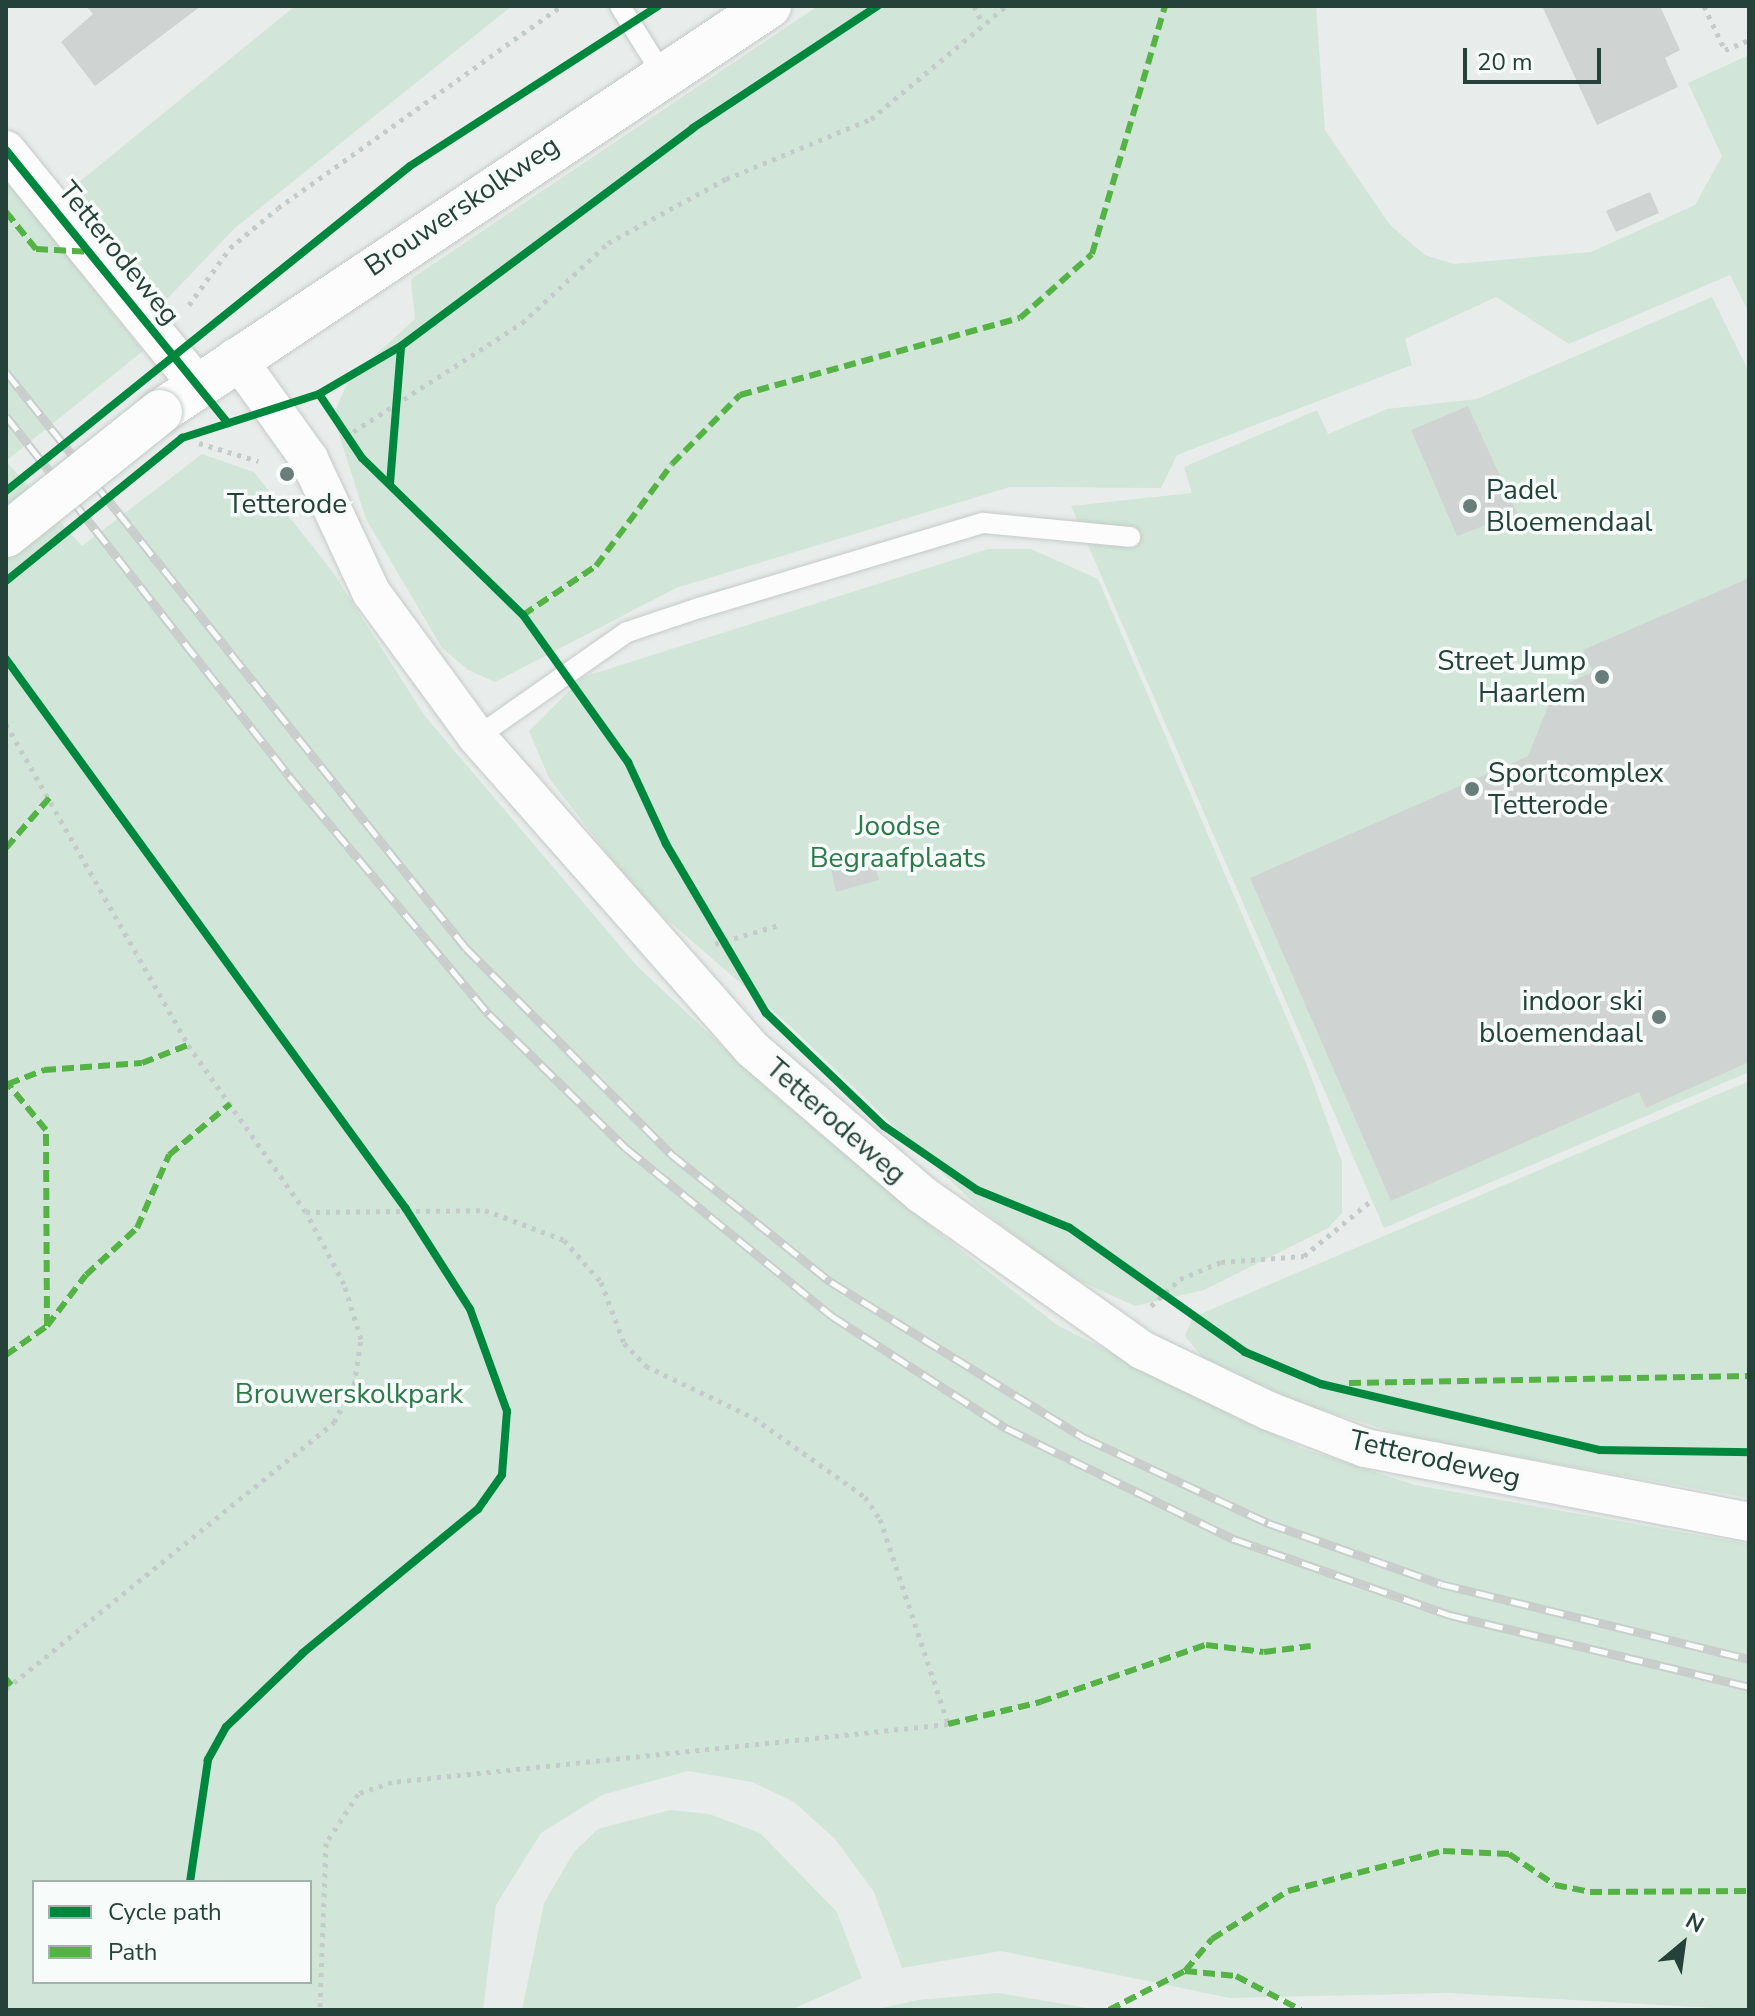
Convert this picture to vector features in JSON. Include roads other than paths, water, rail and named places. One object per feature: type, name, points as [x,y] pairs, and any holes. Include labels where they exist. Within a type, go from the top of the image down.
[{"type":"main road","name":"Brouwerskolkweg","points":[[6,535],[171,425],[186,370],[236,357],[769,6]]},
{"type":"street","name":"Tetterodeweg","points":[[6,150],[186,370]]},
{"type":"street","name":"Tetterodeweg","points":[[236,357],[309,459],[371,592],[477,737],[752,1049],[921,1194],[1125,1338],[1190,1375],[1365,1448],[1749,1522]]},
{"type":"lane","points":[[620,6],[663,75]]},
{"type":"lane","points":[[477,737],[627,632],[699,608],[983,523],[1130,537]]},
{"type":"railway","points":[[6,372],[466,948],[671,1154],[831,1282],[1085,1438],[1268,1523],[1441,1584],[1749,1659]]},
{"type":"railway","points":[[6,416],[289,776],[489,1014],[626,1148],[832,1316],[1006,1428],[1234,1539],[1450,1615],[1749,1687]]},
{"type":"place","name":"Tetterode","points":[[287,474]]},
{"type":"place","name":"Padel Bloemendaal","points":[[1470,506]]},
{"type":"place","name":"Street Jump Haarlem","points":[[1602,677]]},
{"type":"place","name":"Sportcomplex Tetterode","points":[[1472,789]]},
{"type":"place","name":"indoor ski bloemendaal","points":[[1659,1017]]},
{"type":"park label","name":"Joodse Begraafplaats","points":[[898,842]]},
{"type":"park label","name":"Brouwerskolkpark","points":[[349,1394]]}]
